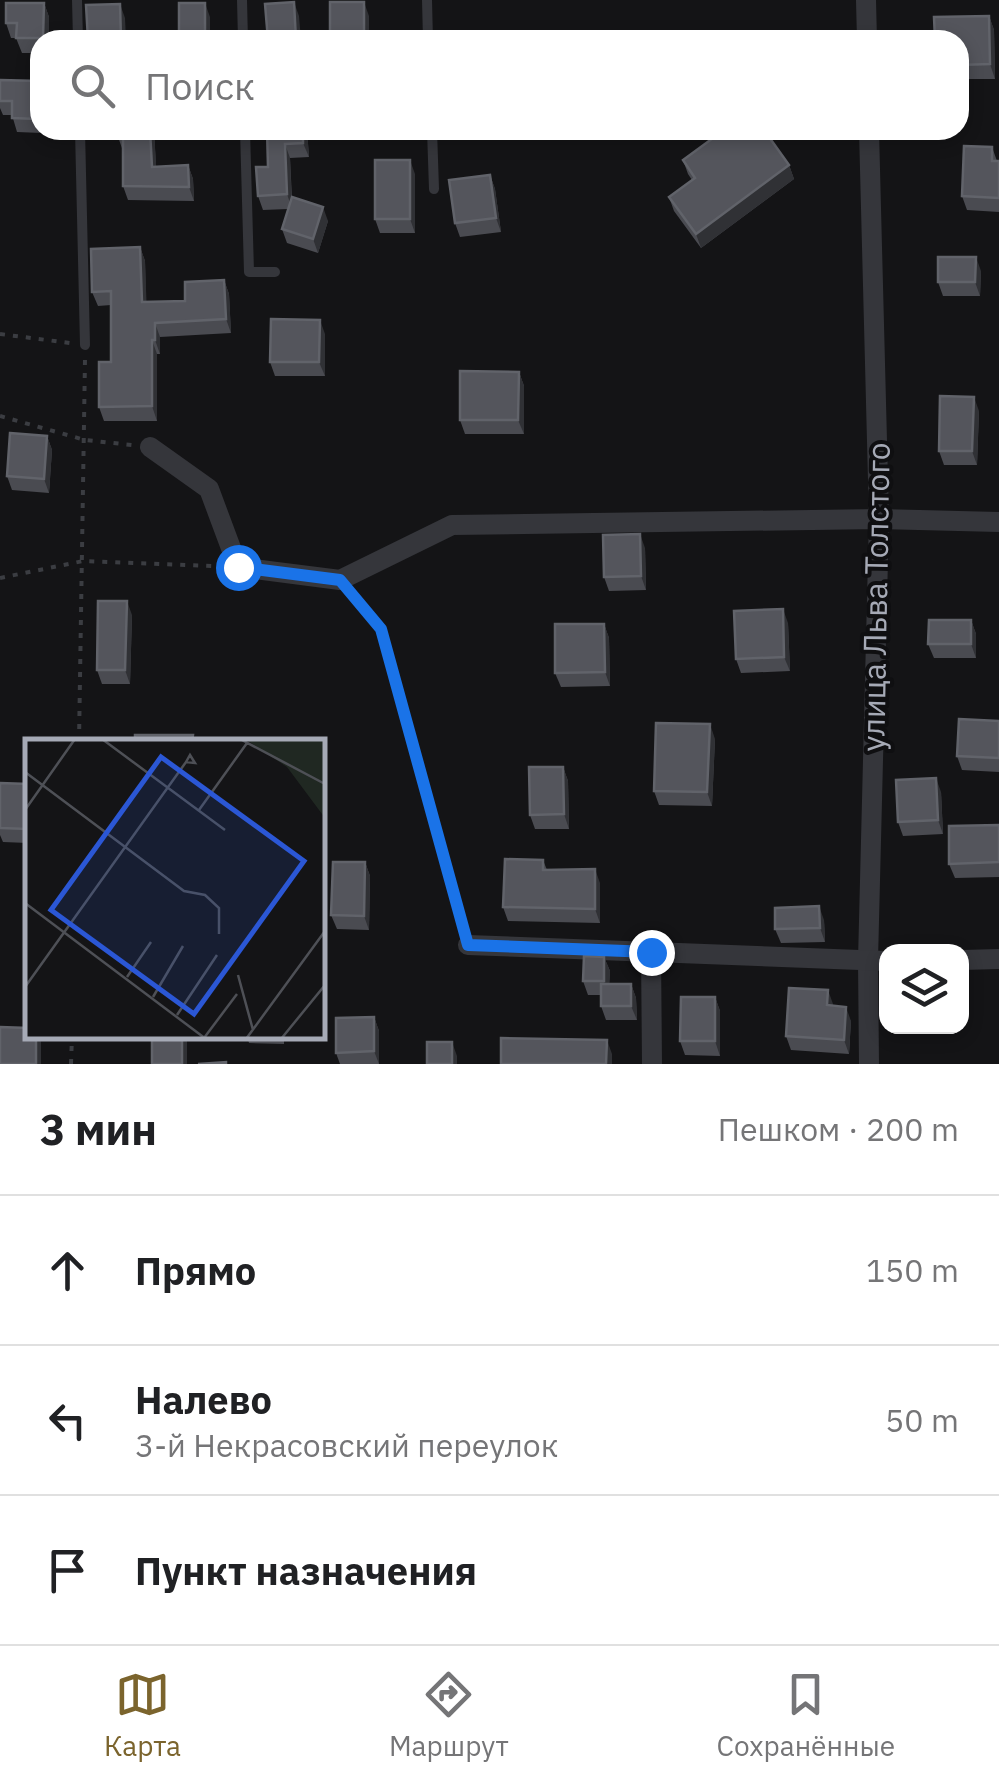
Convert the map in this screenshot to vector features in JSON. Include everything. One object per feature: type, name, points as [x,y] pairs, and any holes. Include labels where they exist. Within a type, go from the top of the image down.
[{"type":"street","points":[[866,0],[867,30]]},
{"type":"street","name":"улица Льва Толстого","points":[[869,140],[879,519],[877,961],[869,1064]]},
{"type":"street","points":[[150,447],[209,489],[238,567],[340,580],[452,526],[879,519],[999,522]]},
{"type":"street","points":[[468,945],[877,961]]},
{"type":"street","points":[[651,952],[652,1064]]},
{"type":"street","points":[[969,960],[999,959]]},
{"type":"lane","points":[[77,0],[78,30]]},
{"type":"lane","points":[[242,0],[243,30]]},
{"type":"lane","points":[[427,0],[428,30]]},
{"type":"lane","points":[[80,140],[86,345]]},
{"type":"lane","points":[[246,140],[249,272],[275,272]]},
{"type":"lane","points":[[432,140],[434,188]]},
{"type":"path","points":[[0,334],[86,345],[79,739]]},
{"type":"path","points":[[0,416],[86,440],[150,447]]},
{"type":"path","points":[[0,578],[83,561],[238,567]]},
{"type":"path","points":[[340,580],[381,629],[468,945]]},
{"type":"path","points":[[71,1064],[72,1039]]},
{"type":"building","points":[[294,2],[295,30],[267,30],[265,4]]},
{"type":"building","points":[[330,2],[364,2],[364,30],[330,30]]},
{"type":"building","points":[[6,3],[44,3],[43,30],[30,30],[30,38],[16,38],[17,23],[6,23]]},
{"type":"building","points":[[179,3],[205,3],[205,30],[179,30]]},
{"type":"building","points":[[120,4],[121,30],[87,30],[86,5]]},
{"type":"building","points":[[989,16],[990,64],[969,65],[969,30],[935,30],[934,17]]},
{"type":"building","points":[[0,80],[30,81],[30,119],[12,118],[12,101],[0,101]]},
{"type":"building","points":[[123,140],[151,140],[152,167],[188,165],[189,187],[123,186]]},
{"type":"building","points":[[267,140],[303,140],[285,144],[287,194],[258,196],[256,167],[268,167]]},
{"type":"building","points":[[710,140],[771,140],[789,165],[696,234],[669,197],[695,178],[683,160]]},
{"type":"building","points":[[964,146],[992,147],[992,161],[999,161],[999,198],[962,196]]},
{"type":"building","points":[[375,160],[410,160],[410,219],[375,219]]},
{"type":"building","points":[[490,175],[496,218],[455,223],[449,180]]},
{"type":"building","points":[[292,197],[323,207],[313,239],[282,229]]},
{"type":"building","points":[[140,247],[142,302],[185,301],[185,282],[224,280],[226,319],[155,323],[152,406],[99,407],[99,362],[111,362],[111,291],[92,292],[91,249]]},
{"type":"building","points":[[938,257],[976,257],[975,282],[938,282]]},
{"type":"building","points":[[271,319],[320,320],[319,362],[270,362]]},
{"type":"building","points":[[460,371],[519,372],[518,420],[460,420]]},
{"type":"building","points":[[940,396],[974,397],[972,451],[939,451]]},
{"type":"building","points":[[10,433],[47,436],[44,479],[7,476]]},
{"type":"building","points":[[640,534],[641,576],[604,577],[603,535]]},
{"type":"building","points":[[98,601],[127,601],[125,670],[97,670]]},
{"type":"building","points":[[783,609],[784,657],[736,659],[734,611]]},
{"type":"building","points":[[929,620],[971,620],[971,644],[928,644]]},
{"type":"building","points":[[555,624],[604,624],[605,672],[555,673]]},
{"type":"building","points":[[959,719],[999,721],[999,758],[957,756]]},
{"type":"building","points":[[656,723],[710,724],[707,792],[654,791]]},
{"type":"building","points":[[135,735],[193,735],[192,739],[135,739]]},
{"type":"building","points":[[529,767],[563,767],[564,814],[530,815]]},
{"type":"building","points":[[936,778],[938,820],[898,822],[896,780]]},
{"type":"building","points":[[0,783],[25,784],[25,829],[0,828]]},
{"type":"building","points":[[999,825],[999,862],[949,864],[949,826]]},
{"type":"building","points":[[505,859],[543,860],[543,870],[595,869],[595,909],[503,907]]},
{"type":"building","points":[[333,862],[365,862],[364,916],[331,915]]},
{"type":"building","points":[[819,906],[820,928],[775,929],[775,908]]},
{"type":"building","points":[[584,956],[604,957],[604,981],[583,981]]},
{"type":"building","points":[[601,984],[631,984],[631,1006],[601,1006]]},
{"type":"building","points":[[789,988],[828,990],[827,1005],[846,1007],[844,1040],[786,1036]]},
{"type":"building","points":[[681,997],[715,997],[715,1041],[680,1041]]},
{"type":"building","points":[[374,1017],[374,1051],[336,1053],[336,1018]]},
{"type":"building","points":[[0,1027],[25,1028],[25,1039],[36,1039],[36,1064],[0,1064]]},
{"type":"building","points":[[501,1038],[607,1040],[606,1064],[501,1064]]},
{"type":"building","points":[[152,1039],[182,1039],[182,1064],[152,1064]]},
{"type":"building","points":[[427,1042],[452,1042],[452,1064],[427,1064]]},
{"type":"route","points":[[238,567],[340,580],[381,629],[468,945],[651,952]]}]
